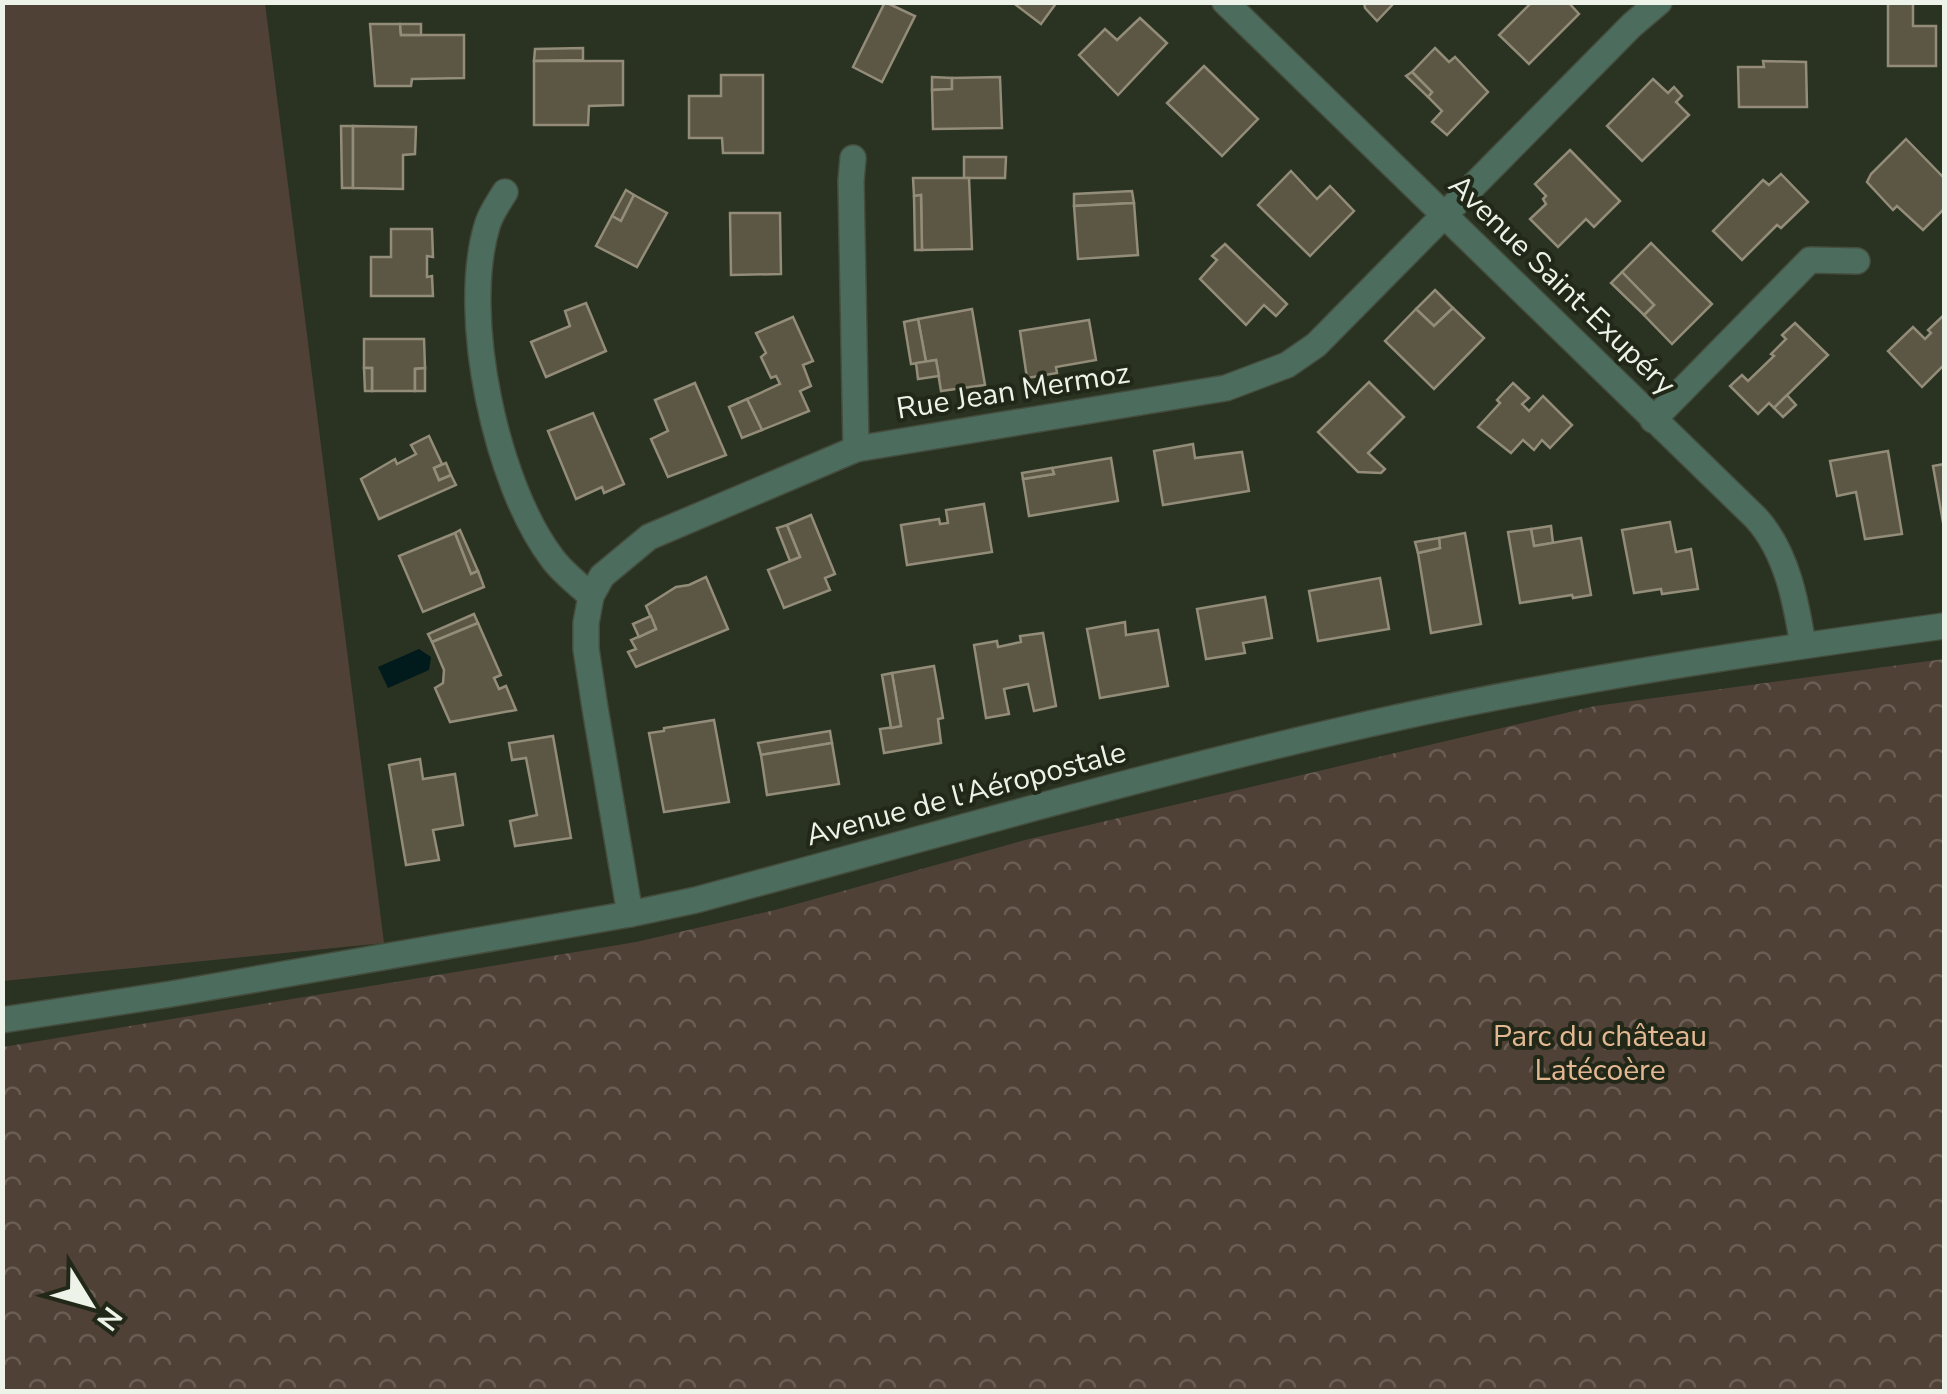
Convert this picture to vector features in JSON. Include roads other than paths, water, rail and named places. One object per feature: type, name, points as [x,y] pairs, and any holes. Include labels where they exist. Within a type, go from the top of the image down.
[{"type":"street","name":"Avenue Saint-Exupéry","points":[[1225,2],[1766,530],[1782,562],[1802,645]]},
{"type":"street","name":"Rue Jean Mermoz","points":[[590,596],[602,576],[649,536],[856,449],[1208,391],[1259,378],[1287,365],[1316,344],[1632,25],[1660,2]]},
{"type":"street","points":[[853,158],[856,449]]},
{"type":"street","points":[[505,192],[487,223],[480,268],[486,384],[499,443],[524,513],[553,560],[590,596],[586,650],[630,914]]},
{"type":"street","points":[[1654,420],[1810,260],[1857,261]]},
{"type":"street","name":"Avenue de l'Aéropostale","points":[[2,1020],[630,914],[696,900],[1179,770],[1397,718],[1596,678],[1944,626]]},
{"type":"water","points":[[419,649],[431,657],[429,670],[388,688],[378,667]]},
{"type":"park label","name":"Parc du château Latécoère","points":[[1600,1053]]}]
